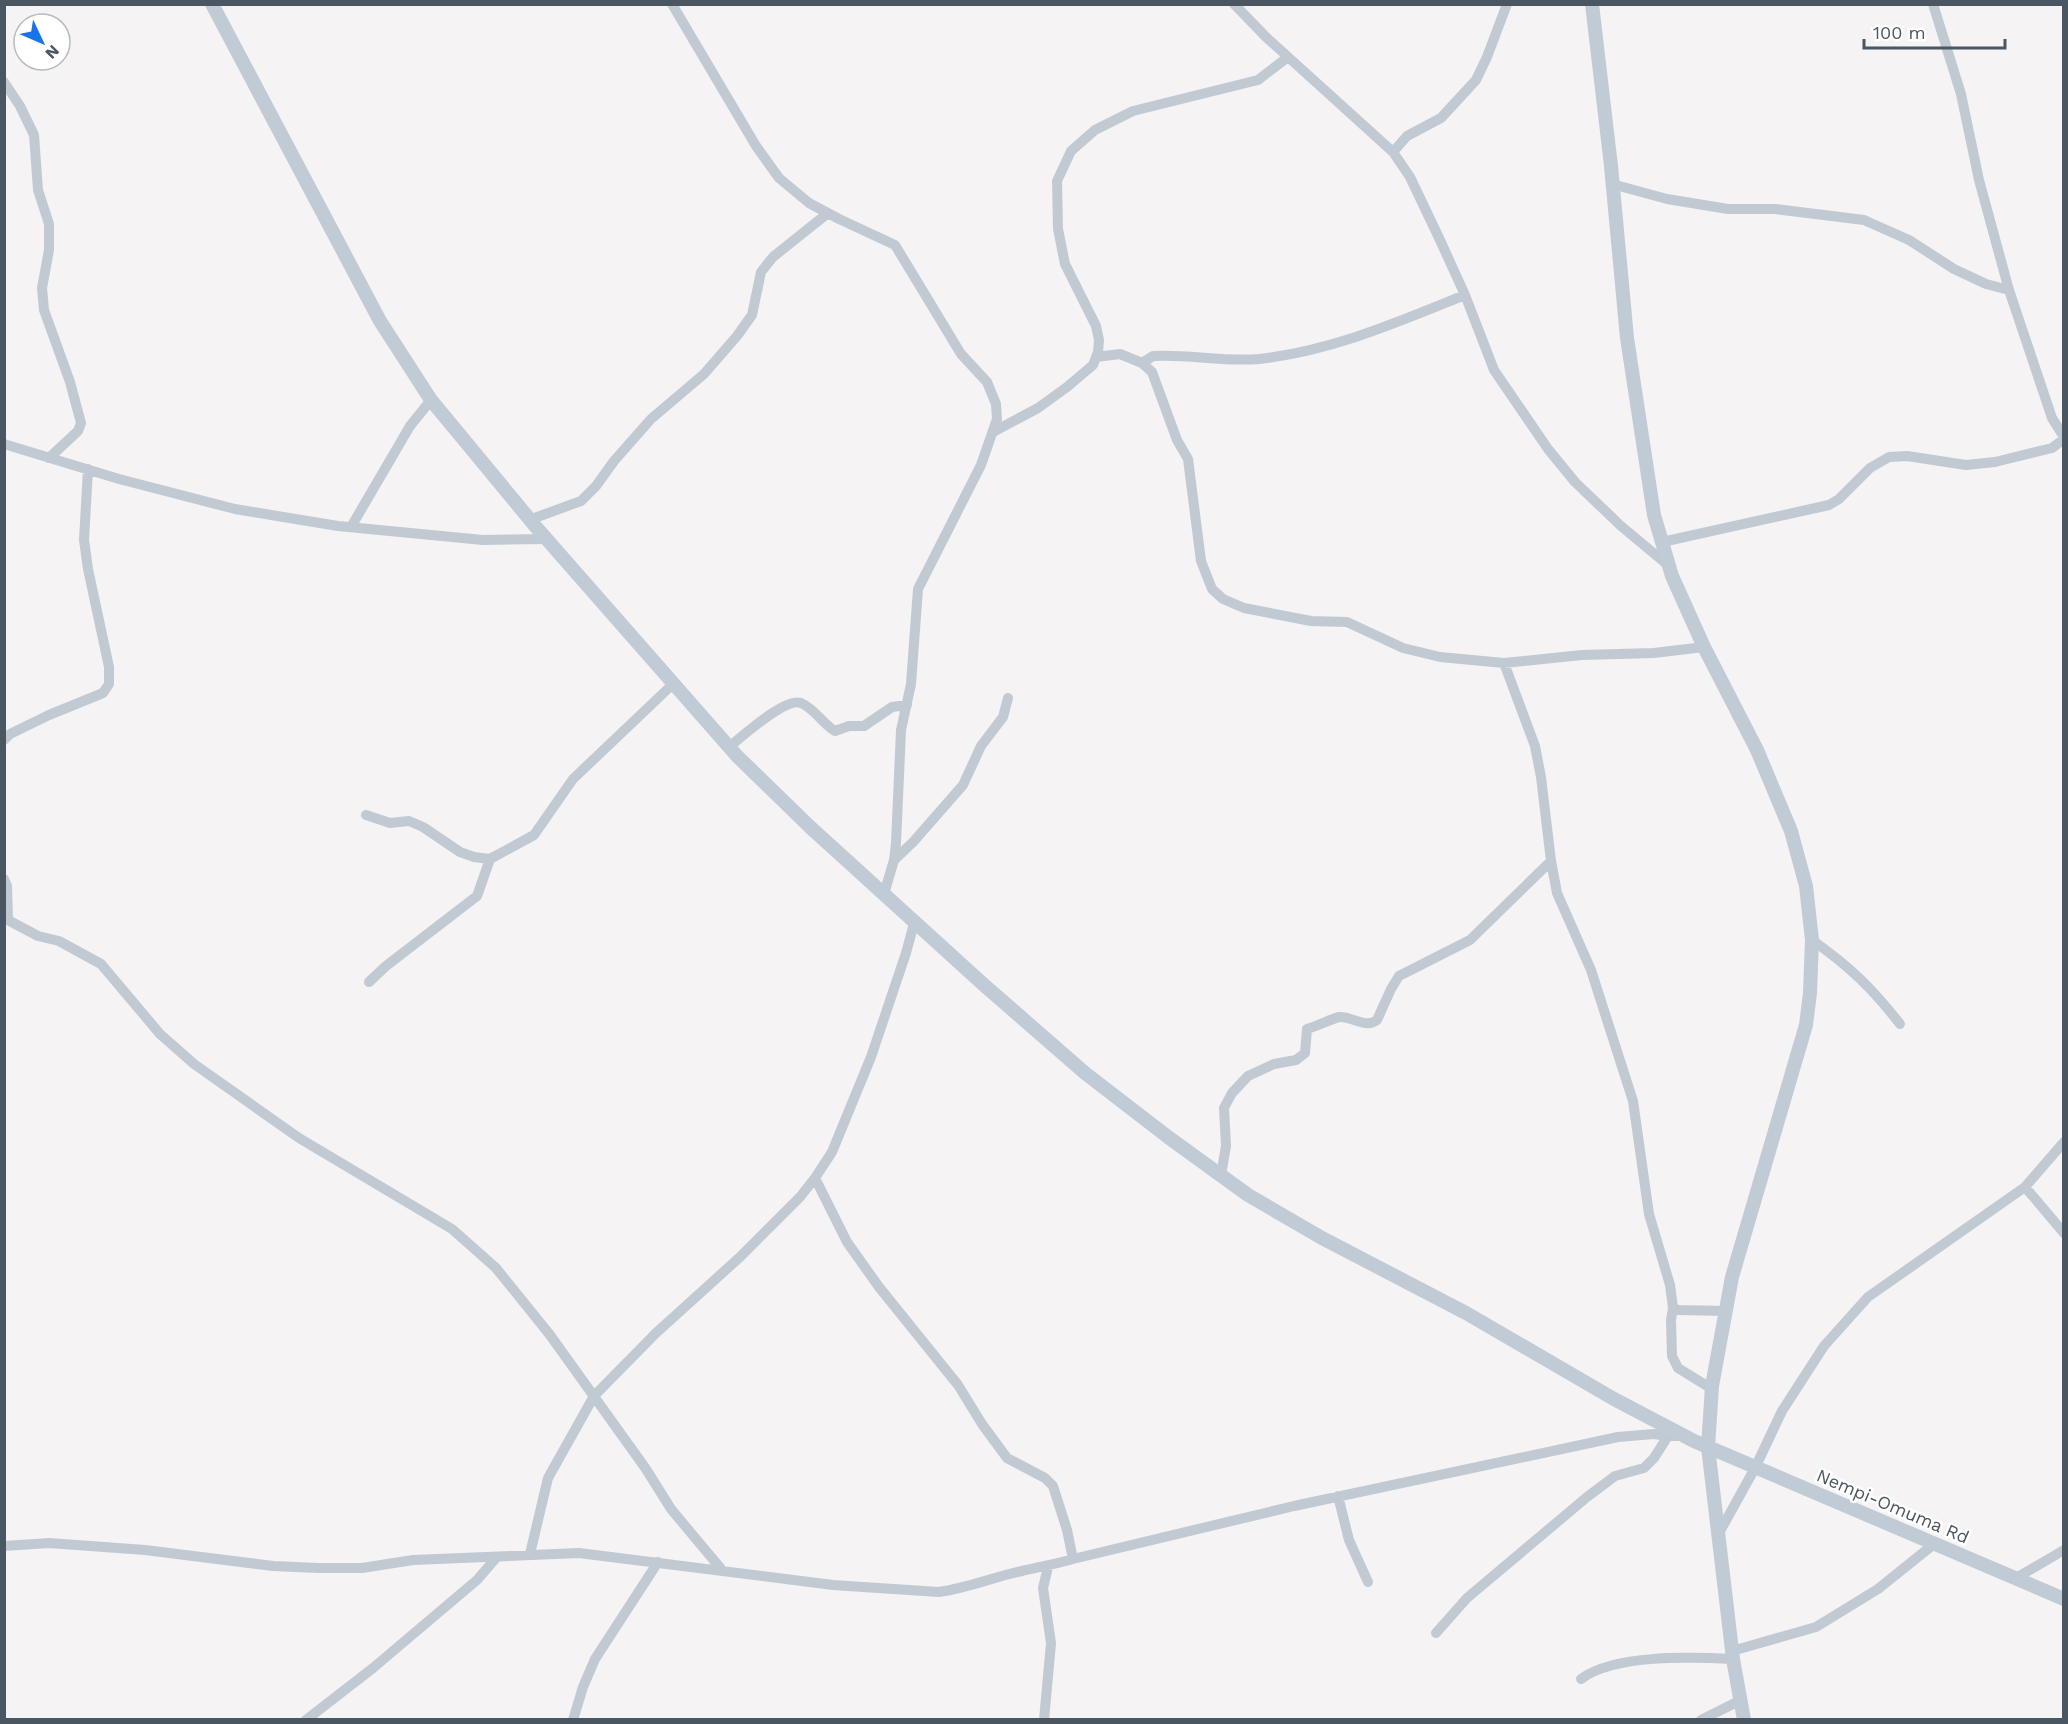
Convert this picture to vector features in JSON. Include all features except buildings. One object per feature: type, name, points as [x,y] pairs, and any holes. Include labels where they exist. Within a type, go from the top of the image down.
[{"type":"street","name":"Nempi-Omuma Rd","points":[[212,4],[380,321],[431,400],[546,539],[729,747],[810,827],[984,985],[1085,1072],[1168,1137],[1248,1194],[1322,1238],[1466,1313],[1614,1400],[1684,1436],[1755,1468],[2064,1599]]},
{"type":"street","points":[[672,4],[756,146],[779,178],[810,203],[895,245],[961,354],[987,382],[996,404],[997,419],[981,465],[918,590],[917,624],[907,705],[901,730],[894,860],[884,894]]},
{"type":"street","points":[[1234,4],[1288,57],[1393,152],[1410,177],[1465,295],[1494,370],[1548,449],[1575,482],[1605,512],[1669,566]]},
{"type":"street","points":[[1393,152],[1407,136],[1441,118],[1476,80],[1507,4]]},
{"type":"street","points":[[1592,4],[1627,338],[1654,515],[1669,566],[1704,647],[1757,750],[1791,831],[1806,886],[1812,940],[1806,1025],[1735,1266],[1712,1389],[1708,1447],[1733,1655],[1744,1719]]},
{"type":"street","points":[[1662,542],[1829,505],[1839,499],[1870,468],[1889,457],[1907,456],[1966,465],[1995,462],[2052,448],[2064,438],[2052,418],[2009,290],[1979,180],[1961,94],[1933,4]]},
{"type":"street","points":[[993,432],[1048,401],[1093,365],[1098,352],[1099,337],[1096,326],[1065,264],[1058,230],[1057,181],[1071,151],[1095,130],[1133,111],[1258,80],[1288,57]]},
{"type":"street","points":[[4,82],[20,106],[34,135],[38,190],[48,224],[49,250],[42,288],[44,310],[70,382],[81,423],[78,431],[49,458]]},
{"type":"street","points":[[1612,184],[1667,199],[1728,209],[1775,209],[1864,220],[1909,240],[1954,269],[1986,284],[2009,290]]},
{"type":"street","points":[[529,519],[581,501],[596,486],[614,461],[651,419],[704,374],[737,336],[752,315],[761,272],[773,257],[828,213]]},
{"type":"street","points":[[1142,363],[1153,356],[1258,359],[1317,349],[1371,333],[1465,295]]},
{"type":"street","points":[[1099,337],[1120,354],[1142,363],[1152,372],[1177,440],[1188,459],[1201,561],[1212,589],[1223,599],[1244,608],[1311,621],[1347,622],[1403,648],[1440,657],[1504,663],[1582,655],[1654,653],[1704,647]]},
{"type":"street","points":[[1096,357],[1120,354]]},
{"type":"street","points":[[351,527],[410,426],[431,400]]},
{"type":"street","points":[[4,444],[88,470],[235,509],[351,527],[483,540],[546,539]]},
{"type":"street","points":[[4,740],[9,734],[49,715],[103,693],[109,684],[109,667],[84,540],[88,470]]},
{"type":"street","points":[[1504,663],[1535,746],[1557,892],[1591,970],[1633,1101],[1649,1214],[1670,1285],[1673,1308],[1672,1356],[1678,1368],[1712,1389]]},
{"type":"street","points":[[366,815],[390,823],[409,821],[423,826],[460,852],[490,859],[534,835],[573,779],[674,683]]},
{"type":"street","points":[[894,860],[914,841],[963,785],[981,746],[1003,717],[1008,698]]},
{"type":"street","points":[[729,747],[789,703],[801,703],[835,731],[849,726],[864,726],[892,707],[907,705]]},
{"type":"street","points":[[369,982],[386,966],[477,896],[490,859]]},
{"type":"street","points":[[1221,1175],[1226,1146],[1224,1108],[1232,1093],[1248,1076],[1274,1064],[1296,1060],[1305,1053],[1307,1029],[1339,1017],[1362,1023],[1373,1023],[1377,1020],[1390,989],[1399,976],[1470,940],[1551,861]]},
{"type":"street","points":[[4,879],[7,886],[6,918],[38,936],[59,941],[101,964],[160,1034],[194,1064],[299,1138],[452,1229],[496,1268],[550,1335],[646,1469],[671,1509],[722,1570]]},
{"type":"street","points":[[530,1554],[548,1478],[594,1396],[664,1325],[740,1257],[800,1197],[832,1152],[871,1057],[915,920]]},
{"type":"street","points":[[1812,940],[1839,959],[1875,992],[1900,1024]]},
{"type":"street","points":[[1719,1533],[1755,1468],[1782,1412],[1824,1346],[1868,1297],[2025,1187],[2064,1142]]},
{"type":"street","points":[[815,1178],[847,1242],[879,1287],[958,1385],[982,1424],[1007,1458],[1045,1479],[1053,1486],[1073,1558]]},
{"type":"street","points":[[2025,1187],[2064,1233]]},
{"type":"street","points":[[1673,1308],[1726,1311]]},
{"type":"street","points":[[4,1546],[61,1543],[145,1550],[273,1566],[318,1568],[362,1568],[413,1560],[579,1553],[833,1585],[939,1592],[1338,1496],[1618,1437],[1654,1434],[1684,1436]]},
{"type":"street","points":[[1436,1633],[1467,1598],[1587,1497],[1615,1476],[1644,1468],[1654,1458],[1668,1436]]},
{"type":"street","points":[[1338,1496],[1349,1540],[1368,1582]]},
{"type":"street","points":[[1581,1679],[1598,1669],[1618,1664],[1661,1658],[1733,1655],[1816,1627],[1878,1589],[1934,1544]]},
{"type":"street","points":[[2016,1578],[2064,1550]]},
{"type":"street","points":[[306,1719],[374,1668],[477,1580],[496,1558]]},
{"type":"street","points":[[573,1719],[595,1659],[658,1562]]},
{"type":"street","points":[[1044,1719],[1051,1643],[1043,1588],[1048,1567]]},
{"type":"street","points":[[1701,1719],[1741,1700]]}]
